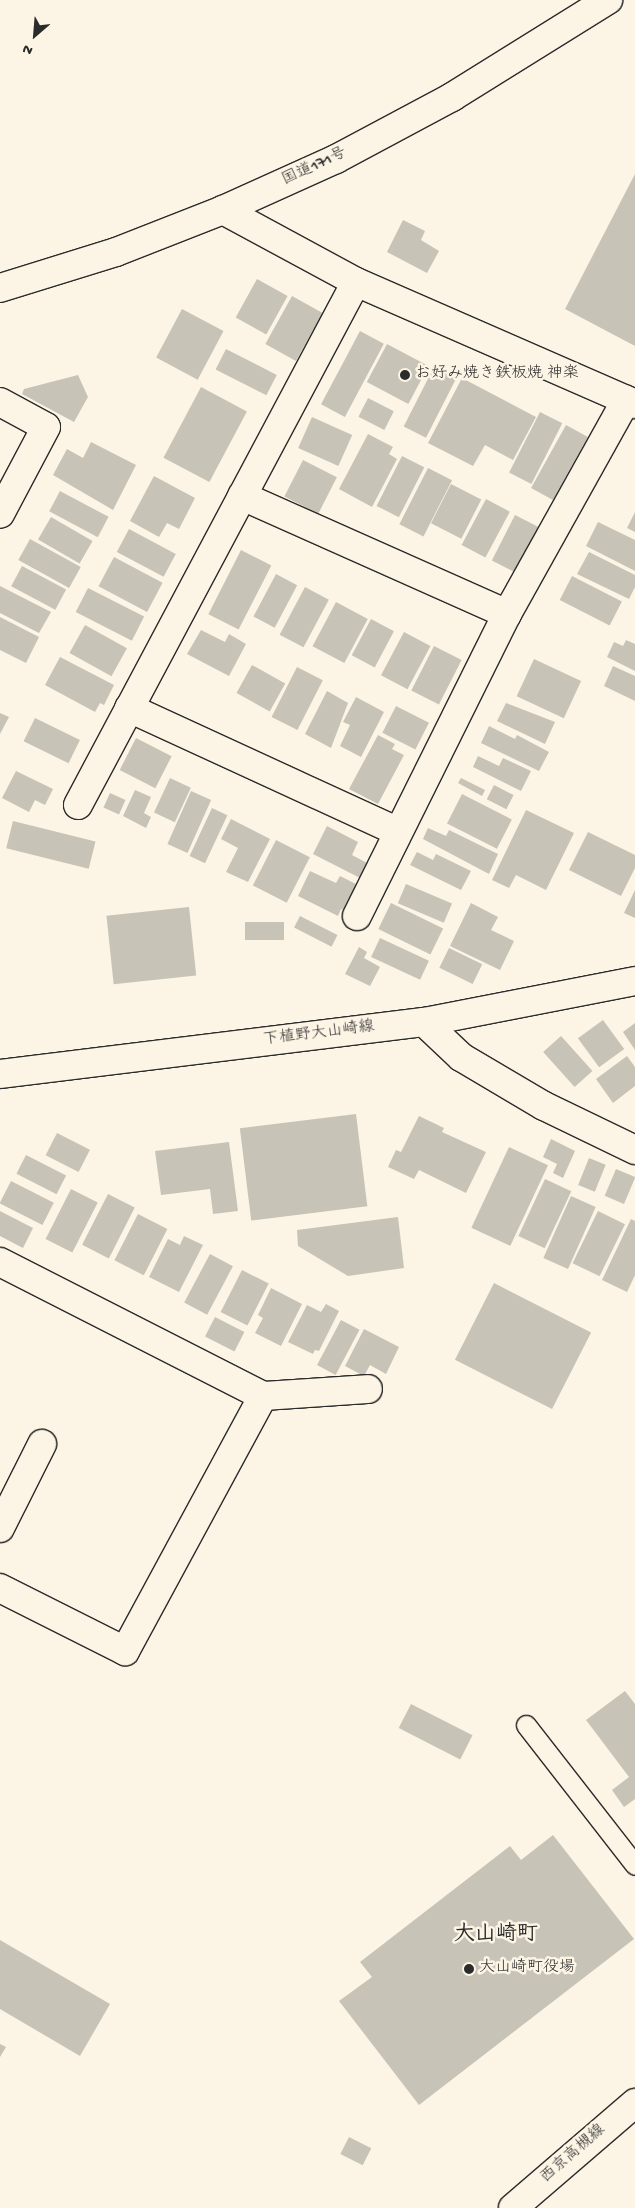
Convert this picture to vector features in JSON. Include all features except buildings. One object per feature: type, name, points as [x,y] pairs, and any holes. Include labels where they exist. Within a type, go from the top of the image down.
[{"type":"main road","name":"国道171号","points":[[0,288],[116,252],[223,210],[336,159],[444,102],[608,0]]},
{"type":"main road","points":[[223,210],[356,282],[630,402],[507,614],[397,831],[357,916]]},
{"type":"main road","points":[[78,805],[356,282]]},
{"type":"main road","points":[[0,402],[46,427],[0,514]]},
{"type":"main road","points":[[242,496],[507,614]]},
{"type":"main road","points":[[129,708],[397,831]]},
{"type":"main road","name":"下植野大山崎線","points":[[0,1074],[424,1022],[635,981]]},
{"type":"main road","points":[[424,1022],[461,1057],[544,1106],[635,1150]]},
{"type":"main road","points":[[0,1262],[263,1396],[368,1388]]},
{"type":"main road","points":[[0,1588],[125,1651],[263,1396]]},
{"type":"main road","points":[[0,1528],[42,1444]]},
{"type":"main road","name":"西京高槻線","points":[[513,2208],[635,2103]]},
{"type":"lane","points":[[526,1725],[635,1866]]},
{"type":"place","name":"お好み焼き鉄板焼 神楽","points":[[405,375]]},
{"type":"place","name":"大山崎町役場","points":[[469,1969]]},
{"type":"district","name":"大山崎町","points":[[496,1936]]}]
